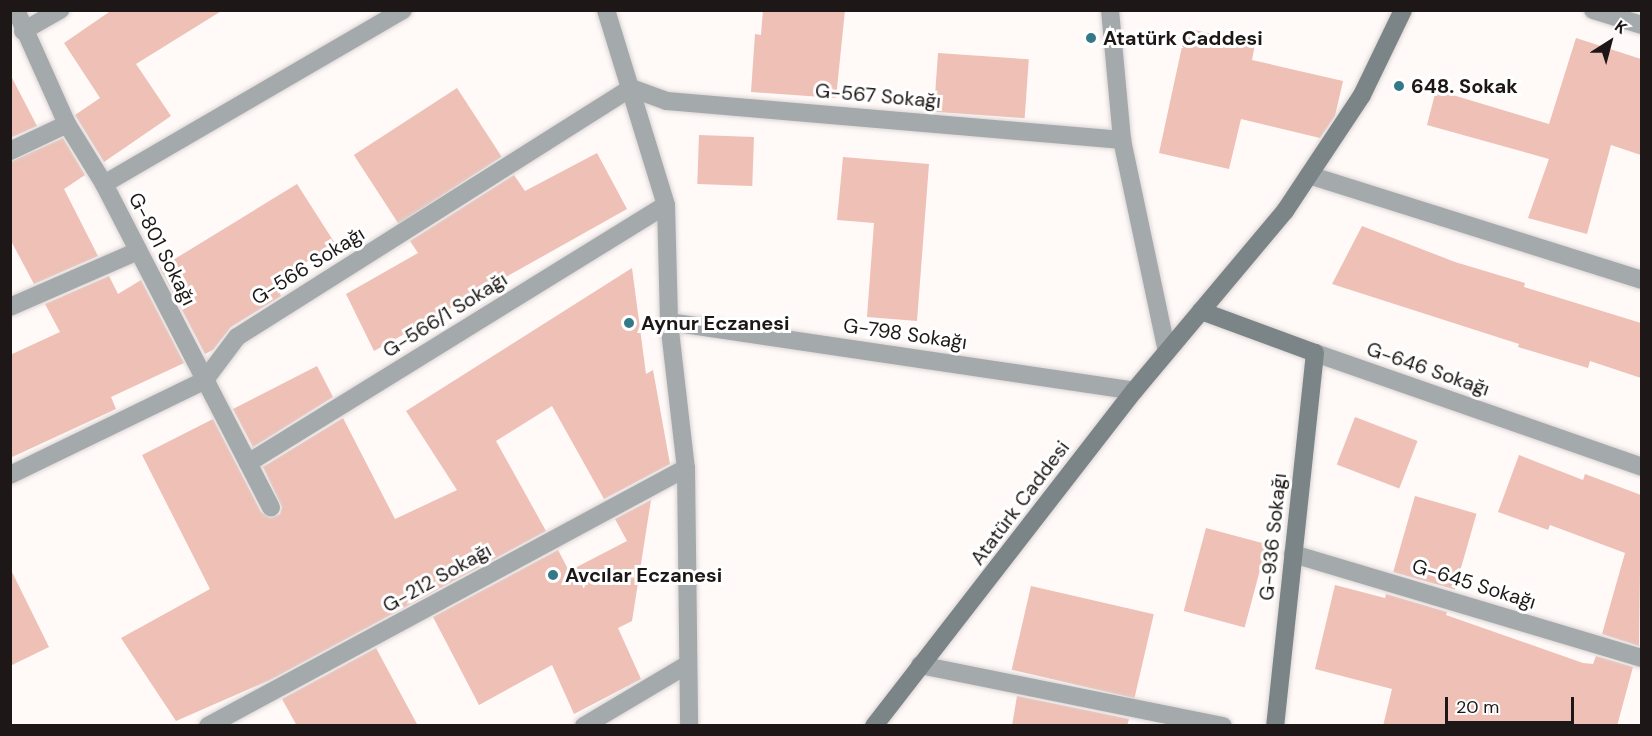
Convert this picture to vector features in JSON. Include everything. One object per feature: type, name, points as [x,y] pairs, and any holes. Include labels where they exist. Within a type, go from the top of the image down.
[{"type":"street","name":"G-801 Sokağı","points":[[16,10],[23,31],[67,124],[104,184],[270,507]]},
{"type":"street","points":[[23,31],[60,10]]},
{"type":"street","points":[[104,184],[403,10]]},
{"type":"street","points":[[606,10],[666,205],[669,322],[686,468],[685,666],[689,726]]},
{"type":"street","points":[[1110,10],[1122,140],[1167,351]]},
{"type":"street","name":"Atatürk Caddesi","points":[[874,726],[1134,391],[1285,211],[1362,95],[1403,10]]},
{"type":"street","points":[[1593,10],[1641,25]]},
{"type":"street","name":"G-567 Sokağı","points":[[631,88],[667,101],[1122,140]]},
{"type":"street","name":"G-566 Sokağı","points":[[10,475],[204,381],[237,337],[631,88]]},
{"type":"street","points":[[10,151],[67,124]]},
{"type":"street","points":[[1309,175],[1641,280]]},
{"type":"street","name":"G-566/1 Sokağı","points":[[248,463],[666,205]]},
{"type":"street","points":[[10,307],[138,251]]},
{"type":"street","name":"G-646 Sokağı","points":[[1201,310],[1315,353],[1641,467]]},
{"type":"street","name":"G-798 Sokağı","points":[[669,322],[1134,391]]},
{"type":"street","name":"G-936 Sokağı","points":[[1275,726],[1315,353]]},
{"type":"street","name":"G-212 Sokağı","points":[[208,726],[686,468]]},
{"type":"street","name":"G-645 Sokağı","points":[[1293,554],[1641,658]]},
{"type":"street","points":[[920,665],[1223,726]]},
{"type":"street","points":[[584,726],[685,666]]},
{"type":"building","points":[[112,10],[223,10],[136,64],[171,116],[104,162],[75,115],[100,98],[64,43]]},
{"type":"building","points":[[763,10],[845,10],[836,98],[751,92],[755,34],[761,35]]},
{"type":"building","points":[[1186,28],[1255,44],[1252,60],[1343,81],[1335,116],[1320,138],[1241,119],[1229,169],[1159,153]]},
{"type":"building","points":[[1576,38],[1641,59],[1641,155],[1611,145],[1587,234],[1528,218],[1549,159],[1427,125],[1436,90],[1549,124]]},
{"type":"building","points":[[938,53],[1029,59],[1025,118],[934,112]]},
{"type":"building","points":[[10,74],[37,126],[10,138]]},
{"type":"building","points":[[457,88],[502,157],[399,224],[354,155]]},
{"type":"building","points":[[699,135],[754,137],[752,186],[697,184]]},
{"type":"building","points":[[63,138],[85,175],[64,189],[98,256],[34,284],[10,239],[10,162]]},
{"type":"building","points":[[597,153],[627,209],[374,351],[346,294],[418,253],[410,241],[514,175],[525,191]]},
{"type":"building","points":[[843,157],[929,164],[917,321],[867,317],[874,223],[837,220]]},
{"type":"building","points":[[297,184],[336,245],[274,281],[281,296],[231,327],[213,350],[205,354],[160,268]]},
{"type":"building","points":[[1362,226],[1455,262],[1525,283],[1524,287],[1641,323],[1641,378],[1590,361],[1588,368],[1518,347],[1519,344],[1332,284]]},
{"type":"building","points":[[632,268],[646,374],[653,370],[670,464],[604,499],[552,406],[496,441],[546,531],[272,679],[176,721],[121,638],[210,589],[142,455],[213,419],[261,512],[271,518],[280,514],[282,507],[263,467],[343,418],[395,519],[457,490],[406,411]]},
{"type":"building","points":[[109,276],[118,294],[141,280],[184,363],[111,397],[116,409],[10,458],[10,355],[60,332],[45,304]]},
{"type":"building","points":[[317,366],[333,397],[253,447],[233,409]]},
{"type":"building","points":[[1355,417],[1418,441],[1399,489],[1337,465]]},
{"type":"building","points":[[1519,455],[1583,480],[1585,474],[1641,495],[1639,646],[1602,634],[1625,553],[1550,525],[1548,530],[1498,512]]},
{"type":"building","points":[[1415,496],[1477,514],[1455,590],[1393,572]]},
{"type":"building","points":[[651,500],[632,621],[618,628],[641,679],[574,714],[552,665],[479,705],[433,617],[558,550],[569,571],[627,541],[615,519]]},
{"type":"building","points":[[1206,528],[1267,544],[1245,627],[1184,611]]},
{"type":"building","points":[[10,568],[49,647],[10,666]]},
{"type":"building","points":[[1335,585],[1385,598],[1386,594],[1447,612],[1446,615],[1583,663],[1593,664],[1596,656],[1633,667],[1617,726],[1383,726],[1392,689],[1315,669]]},
{"type":"building","points":[[1031,586],[1154,614],[1134,698],[1012,670]]},
{"type":"building","points":[[376,648],[418,726],[297,726],[282,699]]},
{"type":"building","points":[[1017,696],[1129,719],[1127,726],[1012,726]]},
{"type":"place","name":"Atatürk Caddesi","points":[[1091,38]]},
{"type":"place","name":"648. Sokak","points":[[1399,86]]},
{"type":"place","name":"Aynur Eczanesi","points":[[629,323]]},
{"type":"place","name":"Avcılar Eczanesi","points":[[553,575]]}]
